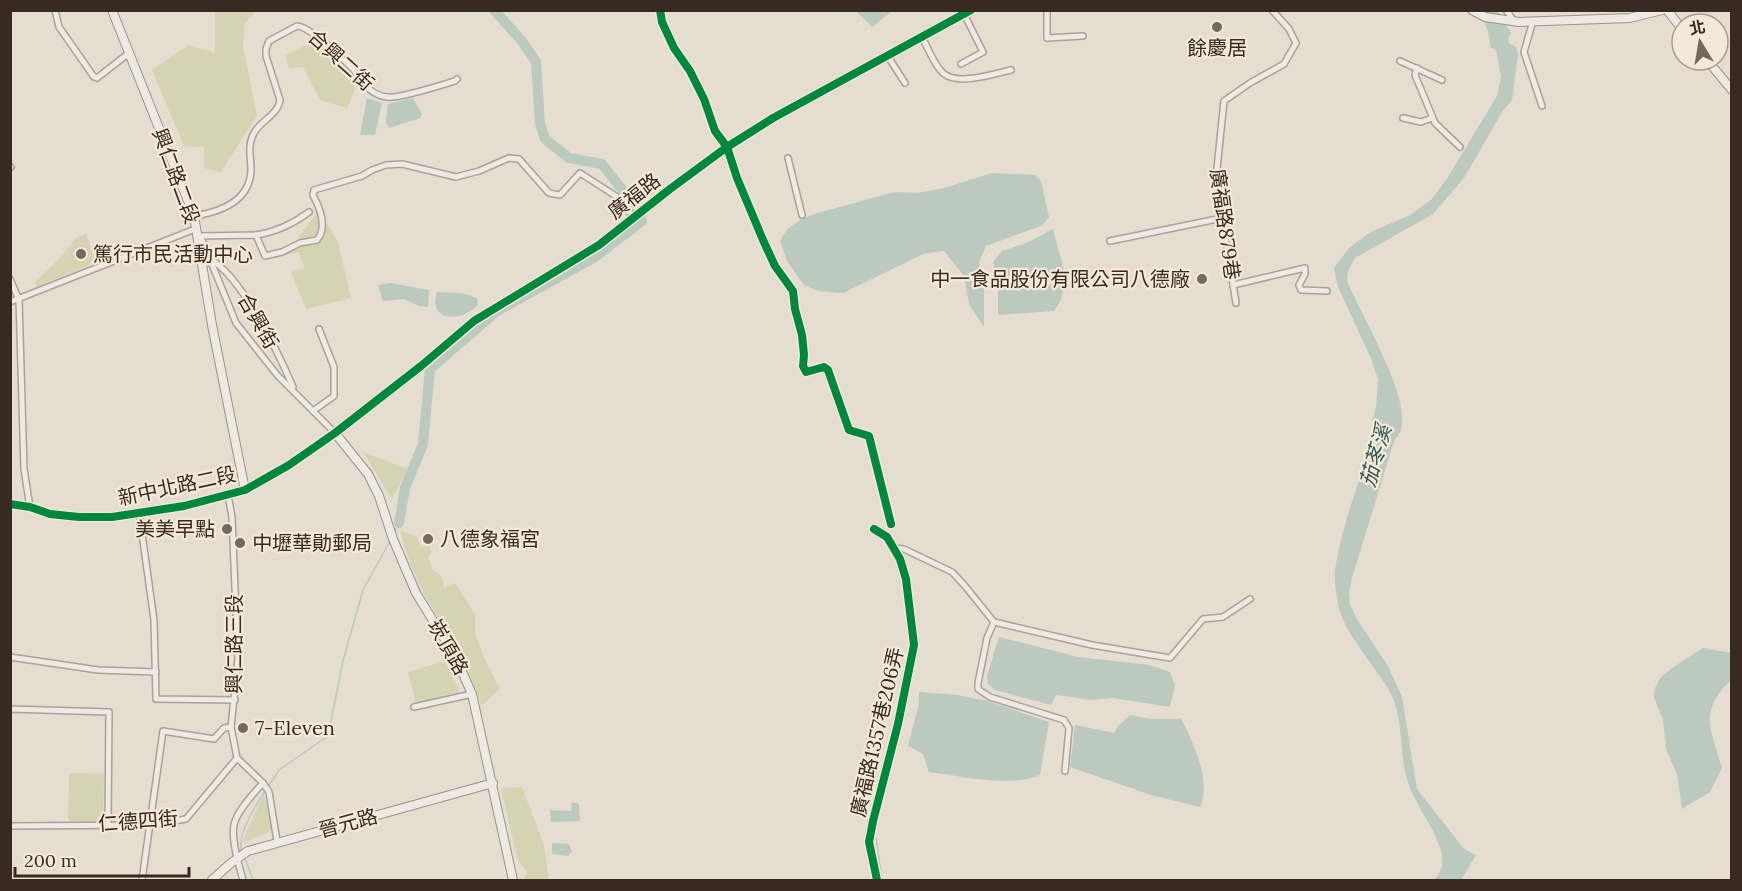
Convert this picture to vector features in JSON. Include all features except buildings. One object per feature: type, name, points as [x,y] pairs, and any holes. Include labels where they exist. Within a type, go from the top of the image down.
[{"type":"street","points":[[55,10],[59,27],[93,77],[97,78],[129,53]]},
{"type":"street","name":"興仁路二段","points":[[112,10],[194,216],[245,490]]},
{"type":"street","points":[[1047,10],[1047,38],[1083,36]]},
{"type":"street","name":"廣福路879巷","points":[[1236,303],[1216,178],[1224,101],[1250,82],[1284,64],[1296,43],[1289,29],[1272,10]]},
{"type":"street","points":[[1472,10],[1485,17],[1514,22],[1630,18],[1662,10]]},
{"type":"street","points":[[1506,10],[1514,22]]},
{"type":"street","points":[[961,64],[983,52],[967,12]]},
{"type":"street","name":"廣福路","points":[[335,433],[474,321],[500,308],[599,245],[727,147],[774,117],[967,12]]},
{"type":"street","points":[[1533,21],[1524,52],[1542,106]]},
{"type":"street","name":"合興二街","points":[[194,216],[211,213],[234,203],[241,196],[249,180],[251,170],[249,145],[254,132],[279,108],[280,100],[266,56],[266,49],[269,41],[297,26],[302,26],[311,32],[348,64],[365,87],[387,98],[457,79]]},
{"type":"street","points":[[922,37],[941,72],[951,79],[974,78],[1011,70]]},
{"type":"street","points":[[887,55],[905,83]]},
{"type":"street","points":[[1400,61],[1442,80]]},
{"type":"street","points":[[1417,68],[1415,75],[1432,118],[1460,147]]},
{"type":"street","points":[[1717,72],[1731,90]]},
{"type":"street","points":[[1403,118],[1421,122],[1432,118]]},
{"type":"street","points":[[256,235],[265,256],[282,252],[300,243],[317,240],[323,228],[319,206],[313,195],[314,190],[362,176],[386,165],[402,165],[456,177],[479,171],[509,158],[519,159],[549,193],[560,195],[580,173],[622,200],[633,218]]},
{"type":"street","points":[[788,158],[802,215]]},
{"type":"street","points":[[10,302],[197,232],[256,235],[295,223],[309,212]]},
{"type":"street","points":[[1110,241],[1222,218]]},
{"type":"street","points":[[197,232],[236,323],[278,376],[335,433]]},
{"type":"street","name":"合興街","points":[[210,259],[218,263],[239,286],[283,365],[294,392]]},
{"type":"street","points":[[1233,285],[1305,268],[1305,274],[1299,285],[1301,290],[1327,291]]},
{"type":"street","points":[[10,279],[19,300],[24,469],[30,507]]},
{"type":"street","points":[[314,411],[334,396],[334,367],[319,328]]},
{"type":"street","name":"新中北路二段","points":[[10,504],[30,507],[50,514],[78,517],[112,517],[184,506],[245,490],[289,465],[335,433]]},
{"type":"street","name":"崁頂路","points":[[335,433],[368,474],[379,496],[416,593],[456,658],[472,694],[513,880]]},
{"type":"street","name":"興仁路三段","points":[[228,495],[232,517],[238,659],[231,727],[237,758]]},
{"type":"street","points":[[139,512],[154,620],[156,699],[235,700]]},
{"type":"street","name":"廣福路1357巷206弄","points":[[874,529],[887,537],[894,548],[906,579],[914,645],[898,724],[873,821],[870,842],[878,880]]},
{"type":"street","points":[[894,548],[904,549],[952,572],[994,622],[1092,645],[1170,658],[1203,619],[1223,617],[1250,599]]},
{"type":"street","points":[[994,622],[987,638],[978,689],[990,697],[1064,720],[1069,728],[1065,771]]},
{"type":"street","points":[[10,657],[98,670],[156,672]]},
{"type":"street","points":[[414,707],[472,694]]},
{"type":"street","points":[[10,709],[109,712],[108,825]]},
{"type":"street","points":[[142,880],[163,731],[214,739],[224,728],[231,727]]},
{"type":"street","points":[[237,758],[269,792],[277,842]]},
{"type":"street","name":"仁德四街","points":[[10,826],[150,825],[186,819],[237,758]]},
{"type":"street","points":[[243,880],[237,858],[233,826],[262,783]]},
{"type":"street","name":"晉元路","points":[[213,880],[248,851],[493,783]]},
{"type":"shaded area","points":[[215,11],[256,11],[245,23],[243,45],[257,116],[221,172],[204,168],[204,147],[184,146],[152,70],[189,45],[215,53]]},
{"type":"shaded area","points":[[311,43],[345,70],[355,89],[347,108],[320,100],[303,67],[289,68],[285,55]]},
{"type":"shaded area","points":[[319,210],[338,242],[351,298],[306,309],[291,272],[305,268],[298,252],[285,255]]},
{"type":"shaded area","points":[[86,234],[96,262],[36,287],[35,282],[61,257],[77,237]]},
{"type":"shaded area","points":[[363,452],[408,469],[392,499]]},
{"type":"shaded area","points":[[400,530],[416,536],[421,547],[429,546],[432,552],[428,557],[433,570],[442,577],[444,588],[455,583],[475,614],[475,632],[483,655],[500,689],[481,706],[465,664],[419,583]]},
{"type":"shaded area","points":[[445,661],[459,689],[457,695],[416,704],[408,672]]},
{"type":"shaded area","points":[[69,773],[104,774],[103,819],[101,821],[70,821],[68,818]]},
{"type":"shaded area","points":[[522,787],[544,845],[549,880],[524,880],[527,872],[517,858],[501,788]]},
{"type":"shaded area","points":[[264,794],[273,830],[243,843],[246,832]]},
{"type":"water","points":[[856,11],[892,11],[872,27]]},
{"type":"water","name":"茄苳溪","points":[[1480,11],[1498,11],[1511,33],[1508,38],[1509,43],[1516,47],[1518,55],[1512,100],[1502,112],[1464,178],[1433,214],[1355,258],[1348,271],[1347,280],[1392,376],[1402,414],[1400,431],[1394,441],[1352,578],[1349,593],[1350,605],[1388,666],[1402,697],[1417,789],[1464,849],[1476,855],[1461,880],[1435,880],[1442,866],[1440,846],[1407,778],[1395,704],[1384,682],[1345,625],[1335,583],[1335,571],[1342,537],[1374,435],[1375,426],[1372,421],[1376,408],[1378,379],[1370,356],[1338,287],[1334,268],[1350,247],[1371,232],[1410,215],[1432,199],[1497,96],[1501,77],[1496,50],[1491,48],[1488,31]]},
{"type":"water","points":[[367,98],[382,103],[375,135],[360,135]]},
{"type":"water","points":[[413,98],[422,114],[420,118],[389,128],[386,123],[388,104]]},
{"type":"water","points":[[992,173],[1035,175],[1041,181],[1049,217],[1043,225],[986,246],[979,262],[984,291],[984,327],[969,304],[964,276],[944,251],[923,254],[843,293],[818,291],[804,285],[787,261],[780,241],[787,229],[804,218],[894,192],[917,193],[944,188]]},
{"type":"water","points":[[1053,229],[1064,271],[1024,282],[1026,288],[1065,283],[1061,300],[1054,311],[998,315],[998,289],[993,262],[1002,251],[1029,242]]},
{"type":"water","points":[[391,283],[429,290],[428,307],[403,299],[383,301],[378,285]]},
{"type":"water","points":[[437,292],[462,293],[477,298],[478,305],[471,311],[448,317],[437,310],[435,302]]},
{"type":"water","points":[[999,637],[1078,657],[1149,665],[1170,672],[1175,685],[1170,707],[1113,698],[1091,700],[1056,695],[1051,705],[995,690],[988,684],[987,676]]},
{"type":"water","points":[[1703,648],[1731,653],[1731,680],[1714,701],[1710,721],[1722,768],[1710,792],[1682,809],[1677,774],[1666,749],[1663,720],[1654,697],[1655,688],[1660,678]]},
{"type":"water","points":[[919,692],[958,695],[988,701],[1049,722],[1040,775],[1014,781],[1000,781],[929,772],[923,754],[908,746],[919,703]]},
{"type":"water","points":[[1130,715],[1150,719],[1181,719],[1200,762],[1204,786],[1200,807],[1151,795],[1070,767],[1075,725],[1114,733]]},
{"type":"water","points":[[572,802],[579,804],[580,821],[551,822],[550,810],[571,811]]},
{"type":"water","points":[[552,843],[569,844],[572,852],[568,856],[552,854]]},
{"type":"waterway","points":[[399,523],[405,488],[423,444],[430,369],[497,311],[595,257],[642,221],[632,202],[602,164],[569,158],[545,139],[540,124],[536,62],[522,41],[494,10]]},
{"type":"waterway","points":[[395,531],[399,523]]},
{"type":"waterway","points":[[268,787],[279,770],[328,736],[343,661],[363,590],[390,541]]},
{"type":"waterway","points":[[242,852],[244,829],[265,791]]},
{"type":"waterway","points":[[876,838],[882,880]]},
{"type":"waterway","points":[[244,856],[253,880]]},
{"type":"cycle path","points":[[660,10],[662,22],[674,48],[690,71],[704,99],[715,131],[727,147],[737,178],[775,266],[793,291],[802,335],[803,366],[806,372],[824,367],[828,370],[849,430],[869,436],[891,524]]},
{"type":"cycle path","points":[[10,504],[30,507],[50,514],[112,517],[184,506],[245,490],[289,465],[335,433],[474,321],[599,245],[727,147],[773,118],[971,10]]},
{"type":"cycle path","points":[[874,529],[887,537],[900,559],[906,579],[914,645],[898,724],[869,842],[877,880]]},
{"type":"place","name":"餘慶居","points":[[1217,27]]},
{"type":"place","name":"篤行市民活動中心","points":[[81,254]]},
{"type":"place","name":"中一食品股份有限公司八德廠","points":[[1202,279]]},
{"type":"place","name":"美美早點","points":[[227,529]]},
{"type":"place","name":"八德象福宮","points":[[428,539]]},
{"type":"place","name":"中壢華勛郵局","points":[[240,543]]},
{"type":"place","name":"7-Eleven","points":[[243,728]]}]
